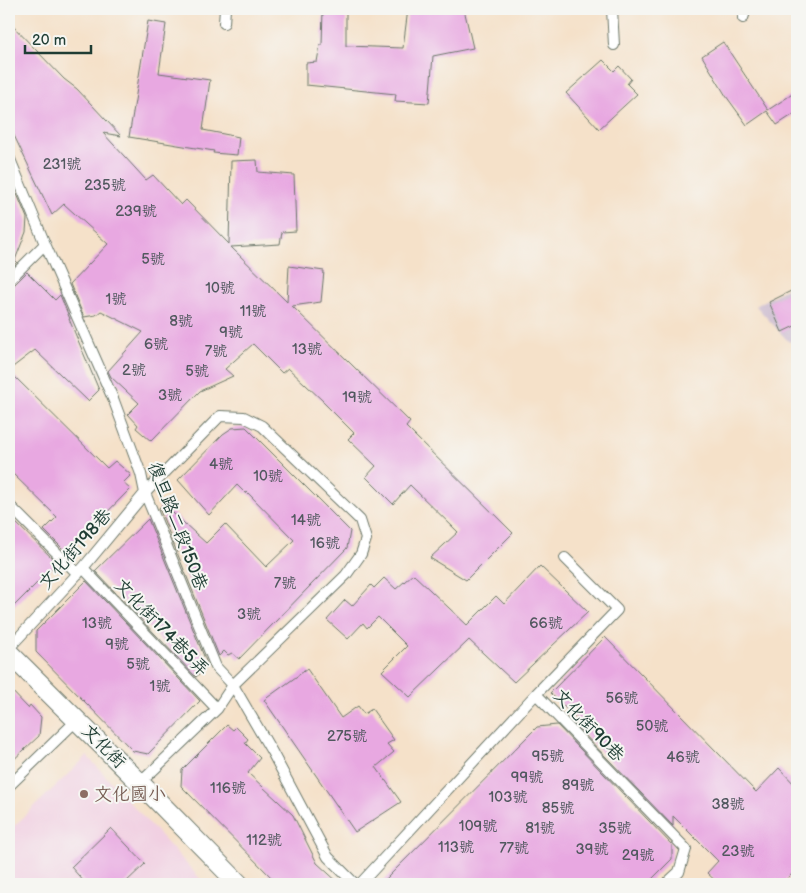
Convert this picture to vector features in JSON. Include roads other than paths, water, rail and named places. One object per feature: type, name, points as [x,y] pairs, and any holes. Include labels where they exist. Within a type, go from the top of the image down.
[{"type":"street","name":"文化街","points":[[9,653],[239,884]]},
{"type":"lane","points":[[224,23],[225,9]]},
{"type":"lane","points":[[612,9],[614,45]]},
{"type":"lane","name":"復旦路二段150巷","points":[[9,157],[114,401],[141,474],[144,493],[216,668],[233,685],[272,752],[328,857],[355,884]]},
{"type":"lane","points":[[9,280],[45,244]]},
{"type":"lane","name":"文化街198巷","points":[[9,648],[81,571],[144,493],[220,416],[244,417],[262,426],[360,520],[366,539],[361,554],[346,575],[233,685],[217,709],[140,783]]},
{"type":"lane","name":"文化街174巷5弄","points":[[9,505],[81,571],[217,709]]},
{"type":"lane","points":[[536,694],[617,610],[565,558]]},
{"type":"lane","name":"文化街90巷","points":[[360,884],[536,694],[686,848],[679,872],[666,884]]},
{"type":"lane","points":[[9,786],[77,720]]},
{"type":"place","name":"文化國小","points":[[84,794]]}]
